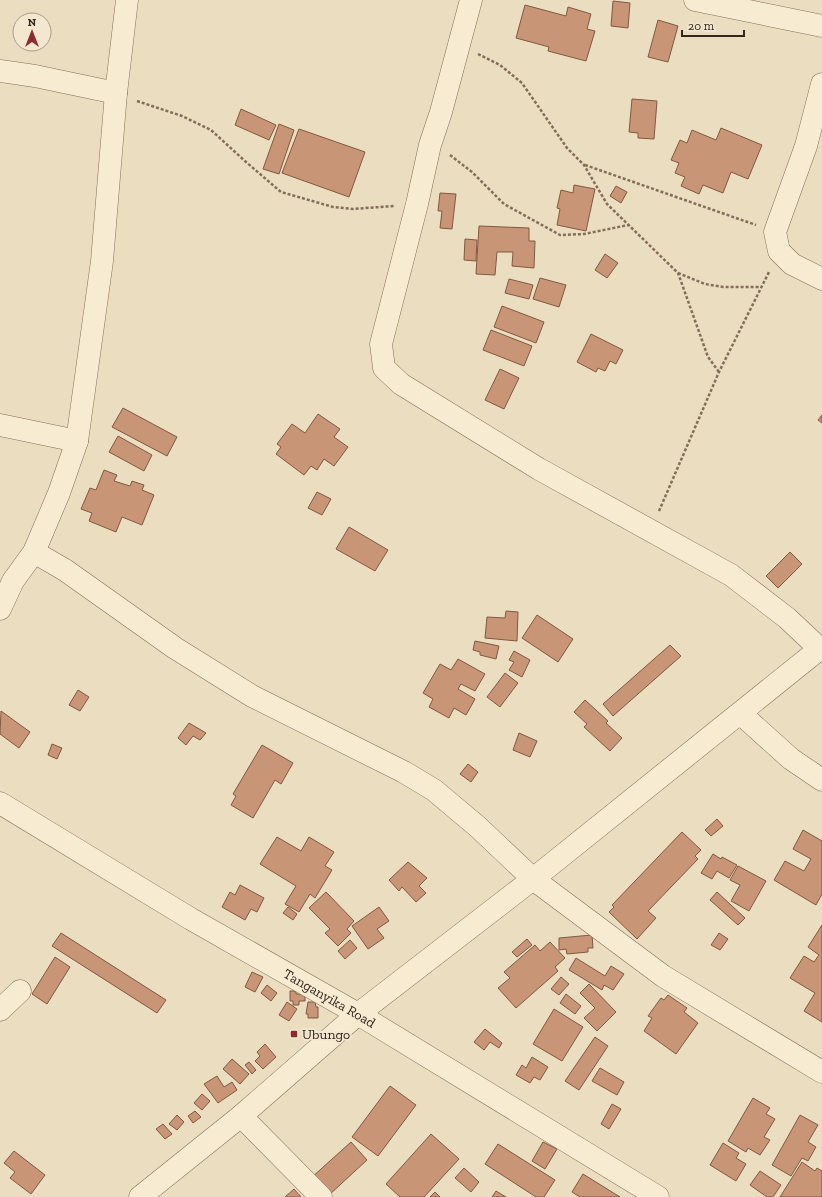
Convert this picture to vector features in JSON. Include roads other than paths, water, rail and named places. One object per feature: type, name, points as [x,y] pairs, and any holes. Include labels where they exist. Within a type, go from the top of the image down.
[{"type":"street","points":[[0,609],[13,581],[34,552],[59,493],[77,441],[102,261],[116,94],[127,0]]},
{"type":"street","points":[[140,1197],[241,1116],[358,1014],[533,879],[741,714],[821,648],[787,618],[731,574],[538,469],[401,384],[384,368],[381,344],[417,204],[430,145],[471,0]]},
{"type":"street","points":[[695,0],[822,26]]},
{"type":"street","points":[[0,71],[35,76],[116,94]]},
{"type":"street","points":[[822,84],[806,146],[777,241],[792,264],[822,279]]},
{"type":"street","points":[[0,425],[77,441]]},
{"type":"street","points":[[34,552],[65,570],[175,648],[252,696],[404,772],[434,790],[478,826],[533,879],[664,976],[822,1072]]},
{"type":"street","points":[[741,714],[792,759],[822,780]]},
{"type":"street","name":"Tanganyika Road","points":[[0,803],[191,919],[358,1014],[658,1197]]},
{"type":"street","points":[[0,1010],[20,991]]},
{"type":"street","points":[[241,1116],[321,1197]]},
{"type":"place","name":"Ubungo","points":[[294,1034]]}]
